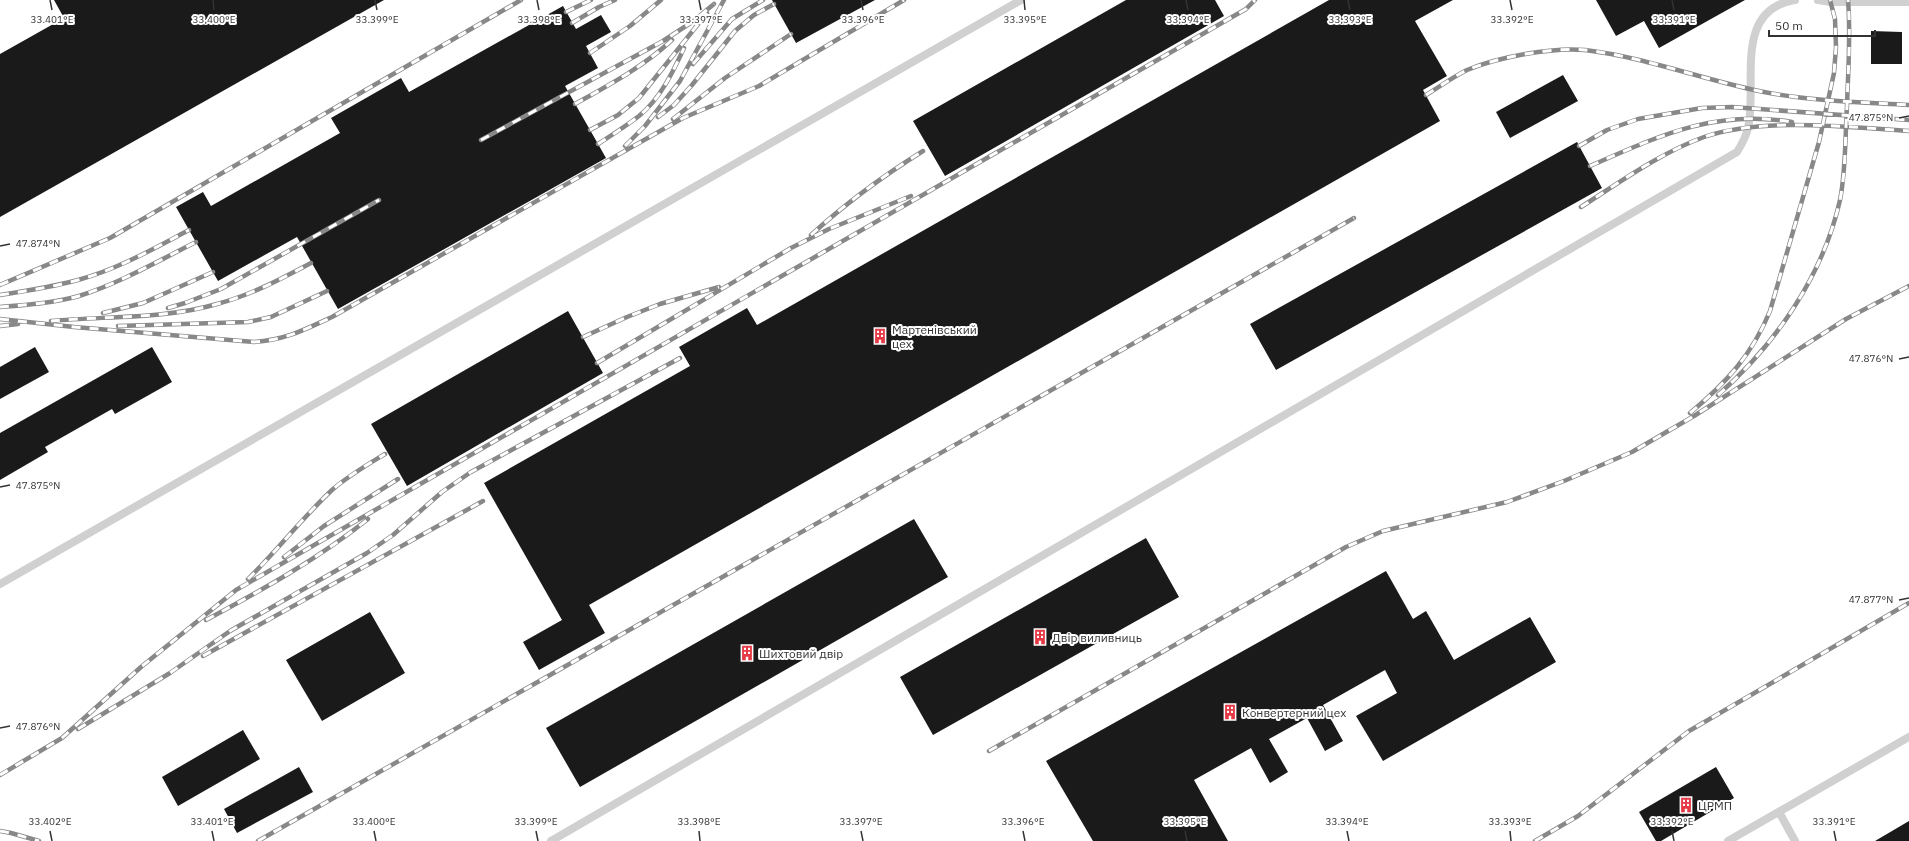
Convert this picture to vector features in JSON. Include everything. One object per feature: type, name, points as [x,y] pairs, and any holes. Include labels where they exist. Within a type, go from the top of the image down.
[{"type":"lane","points":[[0,584],[1021,0]]},
{"type":"lane","points":[[551,841],[1737,152],[1744,141],[1748,127],[1753,36],[1760,20],[1771,9],[1786,1],[1794,0]]},
{"type":"lane","points":[[1818,0],[1831,2],[1909,2]]},
{"type":"lane","points":[[1728,841],[1909,737]]},
{"type":"lane","points":[[1779,812],[1795,841]]},
{"type":"building","points":[[54,0],[384,0],[0,217],[0,54],[64,18]]},
{"type":"building","points":[[772,0],[875,0],[796,43]]},
{"type":"building","points":[[1126,0],[1215,0],[1224,16],[945,176],[913,121]]},
{"type":"building","name":"Мартенівський цех","points":[[1329,0],[1453,0],[1415,21],[1447,76],[1423,90],[1440,121],[589,605],[605,633],[539,670],[523,642],[562,620],[484,483],[690,366],[679,347],[747,308],[757,325]]},
{"type":"building","points":[[1596,0],[1745,0],[1659,48],[1644,21],[1616,36]]},
{"type":"building","points":[[563,6],[576,29],[601,15],[611,32],[586,46],[598,68],[565,86],[606,158],[338,309],[297,237],[218,281],[176,207],[203,192],[211,206],[340,133],[331,118],[401,78],[409,92]]},
{"type":"building","points":[[1871,31],[1902,32],[1902,64],[1871,64]]},
{"type":"building","points":[[1563,75],[1578,101],[1510,138],[1496,112]]},
{"type":"building","points":[[1577,142],[1602,188],[1276,370],[1250,324]]},
{"type":"building","points":[[568,311],[603,373],[407,486],[371,424]]},
{"type":"building","points":[[35,347],[49,372],[0,399],[0,367]]},
{"type":"building","points":[[152,347],[172,382],[115,414],[112,409],[45,447],[48,452],[0,480],[0,433]]},
{"type":"building","name":"Шихтовий двір","points":[[914,519],[948,577],[580,787],[546,728]]},
{"type":"building","name":"Двір виливниць","points":[[1146,538],[1179,597],[933,735],[900,677]]},
{"type":"building","name":"Конвертерний цех","points":[[1386,571],[1413,619],[1426,611],[1454,660],[1530,617],[1556,662],[1383,761],[1356,716],[1397,693],[1385,670],[1323,705],[1343,741],[1325,751],[1307,718],[1269,739],[1288,772],[1270,783],[1251,748],[1194,780],[1228,841],[1093,841],[1046,761]]},
{"type":"building","points":[[370,612],[405,673],[322,721],[286,660]]},
{"type":"building","points":[[243,730],[260,759],[178,806],[162,777]]},
{"type":"building","points":[[299,767],[313,792],[237,833],[224,809]]},
{"type":"building","name":"ЦРМП","points":[[1716,767],[1734,798],[1661,841],[1656,841],[1639,812]]},
{"type":"building","points":[[1909,821],[1909,841],[1875,841]]},
{"type":"railway","points":[[0,285],[110,238],[521,0]]},
{"type":"railway","points":[[566,12],[591,0]]},
{"type":"railway","points":[[572,23],[599,7],[615,0]]},
{"type":"railway","points":[[590,53],[630,26],[661,0]]},
{"type":"railway","points":[[625,146],[645,126],[680,81],[724,0]]},
{"type":"railway","points":[[693,64],[732,19],[763,0]]},
{"type":"railway","points":[[0,319],[74,327],[254,342],[294,334],[332,317],[683,118],[759,86],[904,0]]},
{"type":"railway","points":[[0,775],[62,738],[141,667],[236,590],[1246,9],[1255,0]]},
{"type":"railway","points":[[1690,413],[1715,391],[1737,367],[1755,341],[1770,311],[1819,142],[1834,73],[1836,47],[1835,19],[1830,0]]},
{"type":"railway","points":[[1718,395],[1759,354],[1794,307],[1822,256],[1832,228],[1840,200],[1844,165],[1849,53],[1848,0]]},
{"type":"railway","points":[[481,140],[663,41],[692,22],[714,4]]},
{"type":"railway","points":[[658,117],[674,105],[692,85],[735,31],[754,15],[774,4]]},
{"type":"railway","points":[[590,130],[618,115],[639,98],[707,13]]},
{"type":"railway","points":[[673,119],[725,78],[791,34]]},
{"type":"railway","points":[[575,104],[638,67],[672,40]]},
{"type":"railway","points":[[598,144],[624,127],[647,109],[660,93],[684,48]]},
{"type":"railway","points":[[1426,95],[1467,70],[1480,65],[1525,54],[1572,49],[1607,53],[1737,86],[1777,94],[1834,101],[1909,105]]},
{"type":"railway","points":[[1579,146],[1607,130],[1638,119],[1702,108],[1732,107],[1909,120]]},
{"type":"railway","points":[[1590,166],[1664,135],[1712,122],[1737,119],[1764,119],[1792,122]]},
{"type":"railway","points":[[1581,207],[1672,151],[1704,137],[1727,131],[1778,125],[1833,126],[1909,131]]},
{"type":"railway","points":[[811,235],[865,190],[923,151]]},
{"type":"railway","points":[[597,363],[791,248],[829,229],[911,196]]},
{"type":"railway","points":[[168,308],[221,289],[379,200]]},
{"type":"railway","points":[[258,841],[1354,218]]},
{"type":"railway","points":[[0,295],[58,285],[93,275],[135,258],[189,230]]},
{"type":"railway","points":[[0,307],[50,302],[79,296],[109,285],[196,242]]},
{"type":"railway","points":[[51,321],[156,315],[197,309],[230,300],[254,291],[311,263]]},
{"type":"railway","points":[[103,313],[143,303],[213,272]]},
{"type":"railway","points":[[989,751],[1346,547],[1383,531],[1507,502],[1564,481],[1632,452],[1694,416],[1846,319],[1909,286]]},
{"type":"railway","points":[[583,337],[660,304],[719,287]]},
{"type":"railway","points":[[118,326],[248,322],[271,317],[327,291]]},
{"type":"railway","points":[[0,326],[18,324]]},
{"type":"railway","points":[[78,729],[170,673],[230,631],[367,553],[393,535],[442,492],[471,472],[680,358]]},
{"type":"railway","points":[[248,579],[332,490],[351,475],[385,454]]},
{"type":"railway","points":[[284,557],[324,526],[398,479]]},
{"type":"railway","points":[[203,656],[483,501]]},
{"type":"railway","points":[[206,620],[310,561],[368,519]]},
{"type":"railway","points":[[1535,841],[1578,816],[1689,731],[1909,603]]},
{"type":"railway","points":[[0,831],[39,841]]},
{"type":"place","name":"Мартенівський цех","points":[[880,336]]},
{"type":"place","name":"Двір виливниць","points":[[1040,637]]},
{"type":"place","name":"Шихтовий двір","points":[[747,653]]},
{"type":"place","name":"Конвертерний цех","points":[[1230,712]]},
{"type":"place","name":"ЦРМП","points":[[1686,805]]}]
